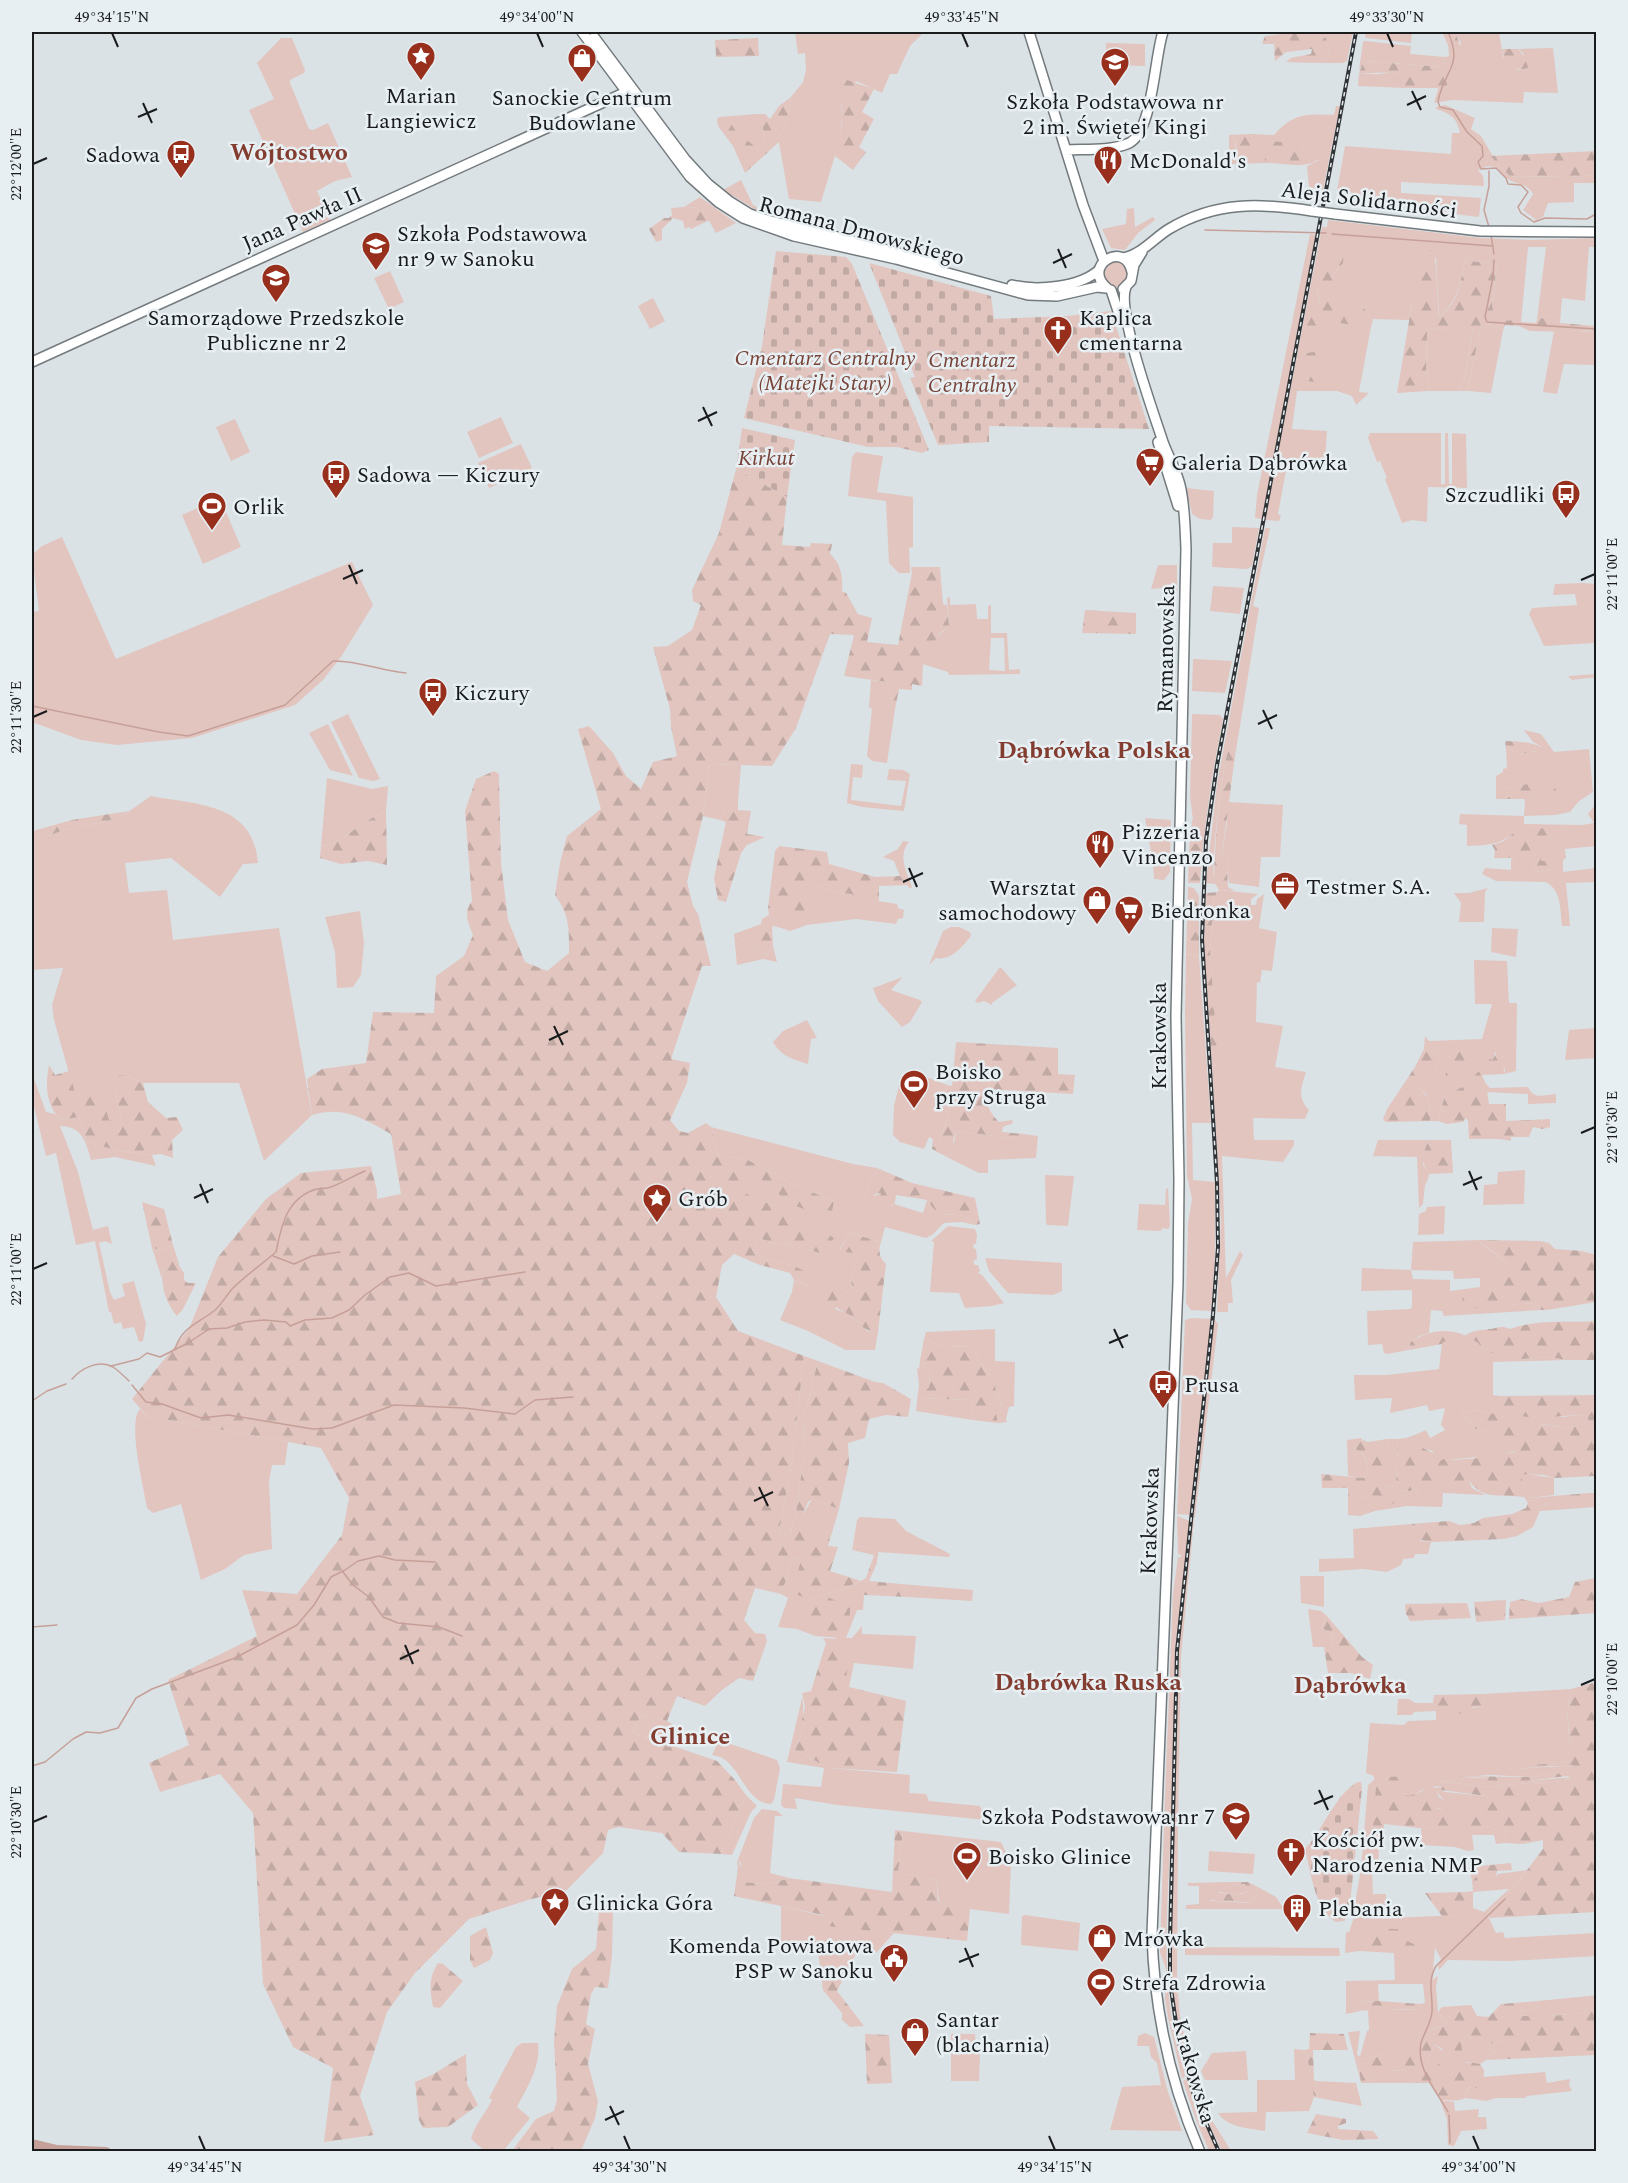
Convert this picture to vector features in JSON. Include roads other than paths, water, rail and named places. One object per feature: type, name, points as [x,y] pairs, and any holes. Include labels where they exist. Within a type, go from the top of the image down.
[{"type":"main road","name":"Romana Dmowskiego","points":[[582,32],[698,184],[724,207],[757,225],[794,236],[948,272],[1028,295],[1057,296],[1097,286],[1108,289]]},
{"type":"main road","name":"Romana Dmowskiego","points":[[590,32],[626,88],[700,177],[729,201],[759,217],[900,252],[1020,287],[1061,285],[1090,276],[1099,270]]},
{"type":"main road","points":[[1029,32],[1083,205],[1107,250],[1119,257],[1130,264],[1131,281],[1126,287],[1121,290],[1108,289],[1100,280],[1099,270],[1104,261],[1119,257]]},
{"type":"main road","points":[[1066,150],[1122,146],[1137,139],[1146,119],[1156,57],[1163,32]]},
{"type":"main road","name":"Jana Pawła II","points":[[32,362],[589,109],[626,88]]},
{"type":"main road","name":"Aleja Solidarności","points":[[1119,257],[1132,256],[1169,229],[1195,215],[1220,208],[1256,206],[1335,213],[1480,231],[1596,232]]},
{"type":"main road","points":[[1094,229],[1104,261]]},
{"type":"main road","name":"Aleja Solidarności","points":[[1132,272],[1136,261],[1147,246]]},
{"type":"main road","name":"Rymanowska","points":[[1126,287],[1123,298],[1128,326],[1164,444],[1178,479],[1184,523],[1186,601],[1179,884]]},
{"type":"main road","name":"Rymanowska","points":[[1108,289],[1184,523]]},
{"type":"main road","name":"Krakowska","points":[[1179,884],[1176,1017],[1178,1282],[1152,1934],[1155,1994],[1166,2054],[1182,2107],[1200,2151]]},
{"type":"waterway","points":[[1448,32],[1454,54],[1453,62],[1438,102],[1440,107],[1453,110],[1467,132],[1482,146],[1483,156],[1478,162],[1481,169],[1496,168],[1506,178],[1508,184],[1521,185],[1528,192],[1518,207],[1521,213],[1534,222],[1545,218],[1587,219],[1596,214]]},
{"type":"waterway","points":[[1489,171],[1489,186],[1484,210],[1489,227]]},
{"type":"waterway","points":[[1205,230],[1326,233]]},
{"type":"waterway","points":[[1332,234],[1493,246]]},
{"type":"waterway","points":[[1491,235],[1494,254]]},
{"type":"waterway","points":[[1494,260],[1485,317],[1487,322],[1596,329]]},
{"type":"waterway","points":[[32,706],[188,736],[285,705],[333,661],[351,662],[406,673]]},
{"type":"waterway","points":[[175,1349],[186,1331],[214,1311],[237,1284],[276,1252],[283,1223],[292,1206],[299,1199],[307,1193],[331,1187],[365,1171]]},
{"type":"waterway","points":[[273,1256],[294,1264],[312,1256],[340,1252]]},
{"type":"waterway","points":[[111,1366],[139,1359],[147,1353],[160,1357],[209,1329],[227,1328],[245,1322],[264,1320],[286,1322],[290,1326],[305,1320],[332,1318],[349,1310],[390,1277],[409,1273],[436,1286],[525,1272]]},
{"type":"waterway","points":[[72,1379],[86,1368],[102,1364],[113,1367],[129,1381]]},
{"type":"waterway","points":[[32,1401],[47,1391],[66,1384]]},
{"type":"waterway","points":[[132,1385],[146,1402],[162,1404],[201,1418],[228,1415],[313,1429],[332,1428],[394,1405],[464,1408],[515,1414],[535,1400],[573,1397]]},
{"type":"waterway","points":[[32,1766],[45,1762],[73,1739],[86,1732],[100,1733],[118,1728],[136,1698],[152,1689],[235,1658],[297,1625],[314,1605],[331,1577],[358,1561],[379,1556],[395,1560],[435,1562]]},
{"type":"waterway","points":[[343,1572],[353,1585],[369,1597],[383,1617],[398,1623],[439,1627],[462,1636]]},
{"type":"waterway","points":[[32,1627],[57,1625]]},
{"type":"waterway","points":[[1448,2112],[1428,2079],[1420,2053],[1421,2043],[1432,2012],[1433,1972],[1436,1966],[1505,1899]]},
{"type":"waterway","points":[[1449,2115],[1450,2143]]},
{"type":"waterway","points":[[32,2144],[57,2150],[106,2152]]},
{"type":"railway","points":[[1219,2152],[1194,2095],[1179,2043],[1170,1982],[1177,1651],[1213,1315],[1218,1247],[1217,1183],[1202,939],[1206,840],[1217,765],[1356,32]]},
{"type":"place","name":"Marian Langiewicz","points":[[421,82]]},
{"type":"place","name":"Sanockie Centrum Budowlane","points":[[582,84]]},
{"type":"place","name":"Szkoła Podstawowa nr 2 im. Świętej Kingi","points":[[1115,88]]},
{"type":"place","name":"Sadowa","points":[[181,180]]},
{"type":"place","name":"McDonald's","points":[[1108,186]]},
{"type":"place","name":"Szkoła Podstawowa nr 9 w Sanoku","points":[[376,272]]},
{"type":"place","name":"Samorządowe Przedszkole Publiczne nr 2","points":[[276,304]]},
{"type":"place","name":"Kaplica cmentarna","points":[[1058,356]]},
{"type":"place","name":"Galeria Dąbrówka","points":[[1150,488]]},
{"type":"place","name":"Sadowa — Kiczury","points":[[336,500]]},
{"type":"place","name":"Szczudliki","points":[[1566,520]]},
{"type":"place","name":"Orlik","points":[[212,532]]},
{"type":"place","name":"Kiczury","points":[[433,718]]},
{"type":"place","name":"Pizzeria Vincenzo","points":[[1100,870]]},
{"type":"place","name":"Testmer S.A.","points":[[1285,912]]},
{"type":"place","name":"Warsztat samochodowy","points":[[1097,926]]},
{"type":"place","name":"Biedronka","points":[[1129,936]]},
{"type":"place","name":"Boisko przy Struga","points":[[914,1110]]},
{"type":"place","name":"Grób","points":[[657,1224]]},
{"type":"place","name":"Prusa","points":[[1163,1410]]},
{"type":"place","name":"Szkoła Podstawowa nr 7","points":[[1236,1842]]},
{"type":"place","name":"Kościół pw. Narodzenia NMP","points":[[1291,1878]]},
{"type":"place","name":"Boisko Glinice","points":[[967,1882]]},
{"type":"place","name":"Glinicka Góra","points":[[555,1928]]},
{"type":"place","name":"Plebania","points":[[1297,1934]]},
{"type":"place","name":"Mrówka","points":[[1102,1964]]},
{"type":"place","name":"Komenda Powiatowa PSP w Sanoku","points":[[894,1984]]},
{"type":"place","name":"Strefa Zdrowia","points":[[1101,2008]]},
{"type":"place","name":"Santar (blacharnia)","points":[[915,2058]]},
{"type":"district","name":"Wójtostwo","points":[[289,152]]},
{"type":"district","name":"Dąbrówka Polska","points":[[1094,750]]},
{"type":"district","name":"Dąbrówka Ruska","points":[[1088,1682]]},
{"type":"district","name":"Dąbrówka","points":[[1350,1685]]},
{"type":"district","name":"Glinice","points":[[690,1736]]},
{"type":"park label","name":"Cmentarz Centralny (Matejki Stary)","points":[[825,370]]},
{"type":"park label","name":"Cmentarz Centralny","points":[[972,372]]},
{"type":"park label","name":"Kirkut","points":[[766,457]]}]
